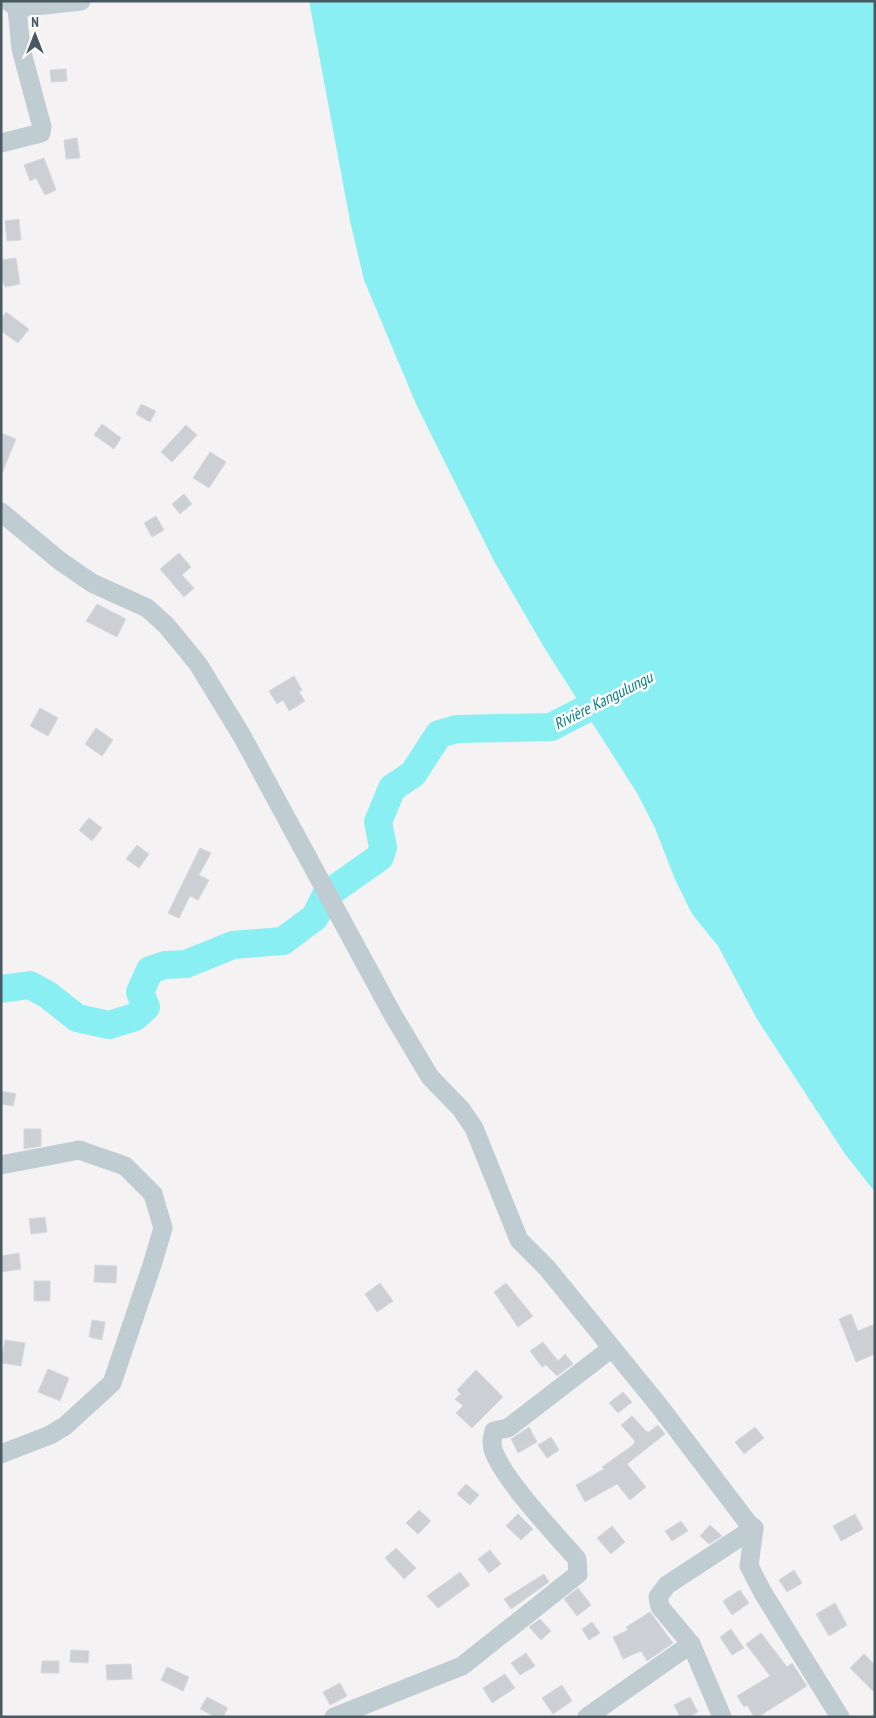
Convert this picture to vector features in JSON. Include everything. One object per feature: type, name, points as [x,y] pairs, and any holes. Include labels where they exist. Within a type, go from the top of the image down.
[{"type":"street","points":[[1,143],[41,133],[42,126],[21,49],[13,5],[81,1]]},
{"type":"street","points":[[1,512],[60,561],[92,583],[147,608],[166,625],[198,664],[237,728],[393,1015],[430,1077],[461,1109],[474,1128],[519,1240],[546,1268],[612,1348],[730,1497],[748,1523],[754,1528]]},
{"type":"street","points":[[1,1164],[79,1150],[125,1166],[153,1194],[163,1228],[142,1299],[133,1317],[112,1383],[65,1426],[50,1435],[1,1454]]},
{"type":"street","points":[[334,1717],[462,1666],[578,1574],[577,1559],[508,1476],[493,1450],[491,1439],[494,1431],[508,1428],[612,1348]]},
{"type":"street","points":[[722,1717],[690,1644],[660,1607],[658,1596],[667,1585],[754,1528]]},
{"type":"street","points":[[754,1528],[749,1566],[763,1593],[840,1717]]},
{"type":"street","points":[[588,1717],[690,1644]]},
{"type":"water","points":[[309,1],[875,1],[875,1192],[845,1154],[757,1019],[718,946],[692,914],[674,877],[655,828],[637,793],[545,649],[494,561],[416,404],[364,280],[350,221]]},
{"type":"building","points":[[66,69],[67,81],[51,82],[50,70]]},
{"type":"building","points":[[77,138],[80,158],[66,159],[64,140]]},
{"type":"building","points":[[44,158],[56,190],[45,195],[36,178],[30,181],[24,165]]},
{"type":"building","points":[[19,219],[21,240],[7,241],[5,221]]},
{"type":"building","points":[[16,258],[20,284],[5,287],[1,277],[1,260]]},
{"type":"building","points":[[6,312],[29,329],[18,343],[1,331],[1,319]]},
{"type":"building","points":[[141,404],[156,411],[150,422],[136,414]]},
{"type":"building","points":[[102,424],[121,438],[114,449],[94,435]]},
{"type":"building","points":[[186,425],[197,435],[172,462],[161,452]]},
{"type":"building","points":[[1,433],[16,439],[2,473],[1,473]]},
{"type":"building","points":[[210,452],[226,462],[209,488],[193,478]]},
{"type":"building","points":[[184,494],[192,504],[180,514],[172,504]]},
{"type":"building","points":[[156,516],[164,530],[152,537],[144,523]]},
{"type":"building","points":[[179,553],[191,567],[182,575],[194,588],[184,597],[160,569]]},
{"type":"building","points":[[97,604],[126,619],[117,637],[86,621]]},
{"type":"building","points":[[294,676],[302,690],[299,692],[305,701],[289,711],[283,700],[277,704],[269,691]]},
{"type":"building","points":[[40,708],[58,718],[48,736],[30,726]]},
{"type":"building","points":[[96,728],[113,740],[102,756],[85,744]]},
{"type":"building","points":[[89,818],[102,828],[92,841],[79,830]]},
{"type":"building","points":[[137,845],[149,854],[139,868],[126,859]]},
{"type":"building","points":[[200,848],[211,853],[199,875],[209,880],[198,900],[190,896],[179,918],[168,913]]},
{"type":"building","points":[[1,1091],[16,1094],[13,1106],[1,1104]]},
{"type":"building","points":[[24,1129],[41,1129],[41,1146],[24,1149]]},
{"type":"building","points":[[45,1217],[47,1232],[31,1234],[29,1219]]},
{"type":"building","points":[[19,1253],[21,1269],[1,1272],[1,1256]]},
{"type":"building","points":[[95,1265],[117,1266],[116,1283],[94,1282]]},
{"type":"building","points":[[34,1281],[50,1281],[50,1301],[34,1301]]},
{"type":"building","points":[[380,1283],[393,1301],[377,1312],[365,1294]]},
{"type":"building","points":[[506,1283],[533,1316],[518,1327],[494,1292]]},
{"type":"building","points":[[851,1314],[858,1331],[875,1324],[875,1354],[856,1362],[839,1319]]},
{"type":"building","points":[[92,1320],[105,1322],[102,1340],[89,1337]]},
{"type":"building","points":[[5,1340],[25,1343],[21,1366],[1,1363]]},
{"type":"building","points":[[543,1342],[558,1361],[565,1354],[573,1364],[557,1376],[546,1365],[542,1367],[530,1351]]},
{"type":"building","points":[[48,1369],[69,1378],[60,1401],[38,1392]]},
{"type":"building","points":[[476,1370],[503,1397],[472,1428],[456,1413],[463,1406],[455,1399],[461,1394],[457,1390]]},
{"type":"building","points":[[623,1392],[632,1402],[618,1413],[609,1403]]},
{"type":"building","points":[[632,1416],[647,1432],[658,1425],[665,1434],[627,1464],[646,1487],[630,1500],[617,1484],[585,1502],[576,1485],[604,1469],[602,1467],[633,1445],[635,1441],[621,1425]]},
{"type":"building","points":[[529,1427],[537,1442],[518,1453],[511,1439]]},
{"type":"building","points":[[755,1427],[764,1438],[744,1454],[735,1442]]},
{"type":"building","points":[[551,1437],[559,1450],[547,1458],[538,1445]]},
{"type":"building","points":[[466,1484],[479,1495],[470,1505],[457,1494]]},
{"type":"building","points":[[419,1510],[431,1521],[418,1534],[406,1523]]},
{"type":"building","points":[[518,1514],[533,1529],[521,1540],[506,1526]]},
{"type":"building","points":[[855,1514],[863,1529],[841,1541],[833,1526]]},
{"type":"building","points":[[681,1521],[688,1531],[672,1541],[665,1531]]},
{"type":"building","points":[[710,1525],[722,1536],[709,1544],[700,1536]]},
{"type":"building","points":[[612,1526],[625,1542],[611,1554],[597,1538]]},
{"type":"building","points":[[396,1548],[416,1568],[404,1579],[385,1558]]},
{"type":"building","points":[[490,1550],[501,1564],[489,1573],[478,1559]]},
{"type":"building","points":[[794,1570],[802,1583],[787,1592],[779,1580]]},
{"type":"building","points":[[460,1572],[470,1585],[438,1608],[427,1596]]},
{"type":"building","points":[[544,1574],[549,1582],[511,1609],[504,1599]]},
{"type":"building","points":[[578,1588],[591,1605],[577,1616],[564,1599]]},
{"type":"building","points":[[740,1590],[749,1603],[732,1615],[723,1601]]},
{"type":"building","points":[[835,1603],[847,1625],[829,1636],[816,1614]]},
{"type":"building","points":[[650,1612],[673,1643],[647,1661],[641,1651],[623,1659],[613,1637],[628,1630],[626,1627]]},
{"type":"building","points":[[540,1619],[551,1631],[541,1640],[529,1627]]},
{"type":"building","points":[[592,1622],[600,1633],[589,1640],[582,1629]]},
{"type":"building","points":[[731,1629],[744,1648],[732,1655],[720,1637]]},
{"type":"building","points":[[761,1633],[787,1667],[792,1663],[807,1686],[758,1717],[754,1717],[747,1705],[744,1707],[737,1696],[770,1676],[746,1644]]},
{"type":"building","points":[[71,1650],[89,1651],[88,1663],[70,1662]]},
{"type":"building","points":[[526,1653],[535,1666],[520,1675],[511,1663]]},
{"type":"building","points":[[864,1654],[875,1665],[875,1693],[850,1668]]},
{"type":"building","points":[[42,1661],[59,1661],[59,1673],[41,1673]]},
{"type":"building","points":[[131,1664],[132,1679],[107,1680],[106,1665]]},
{"type":"building","points":[[167,1667],[189,1677],[183,1691],[161,1680]]},
{"type":"building","points":[[505,1674],[515,1688],[492,1703],[483,1688]]},
{"type":"building","points":[[340,1683],[347,1696],[330,1705],[323,1692]]},
{"type":"building","points":[[562,1685],[572,1701],[553,1714],[542,1698]]},
{"type":"building","points":[[207,1697],[228,1708],[223,1717],[215,1717],[200,1709]]},
{"type":"building","points":[[690,1697],[698,1712],[689,1717],[680,1717],[674,1705]]},
{"type":"waterway","name":"Rivière Kangulungu","points":[[1,989],[30,985],[48,995],[77,1018],[109,1025],[135,1017],[146,1007],[140,992],[150,970],[165,965],[186,964],[233,945],[283,941],[315,917],[326,895],[380,857],[383,847],[378,822],[392,788],[413,774],[439,734],[457,729],[551,727],[617,693]]}]
